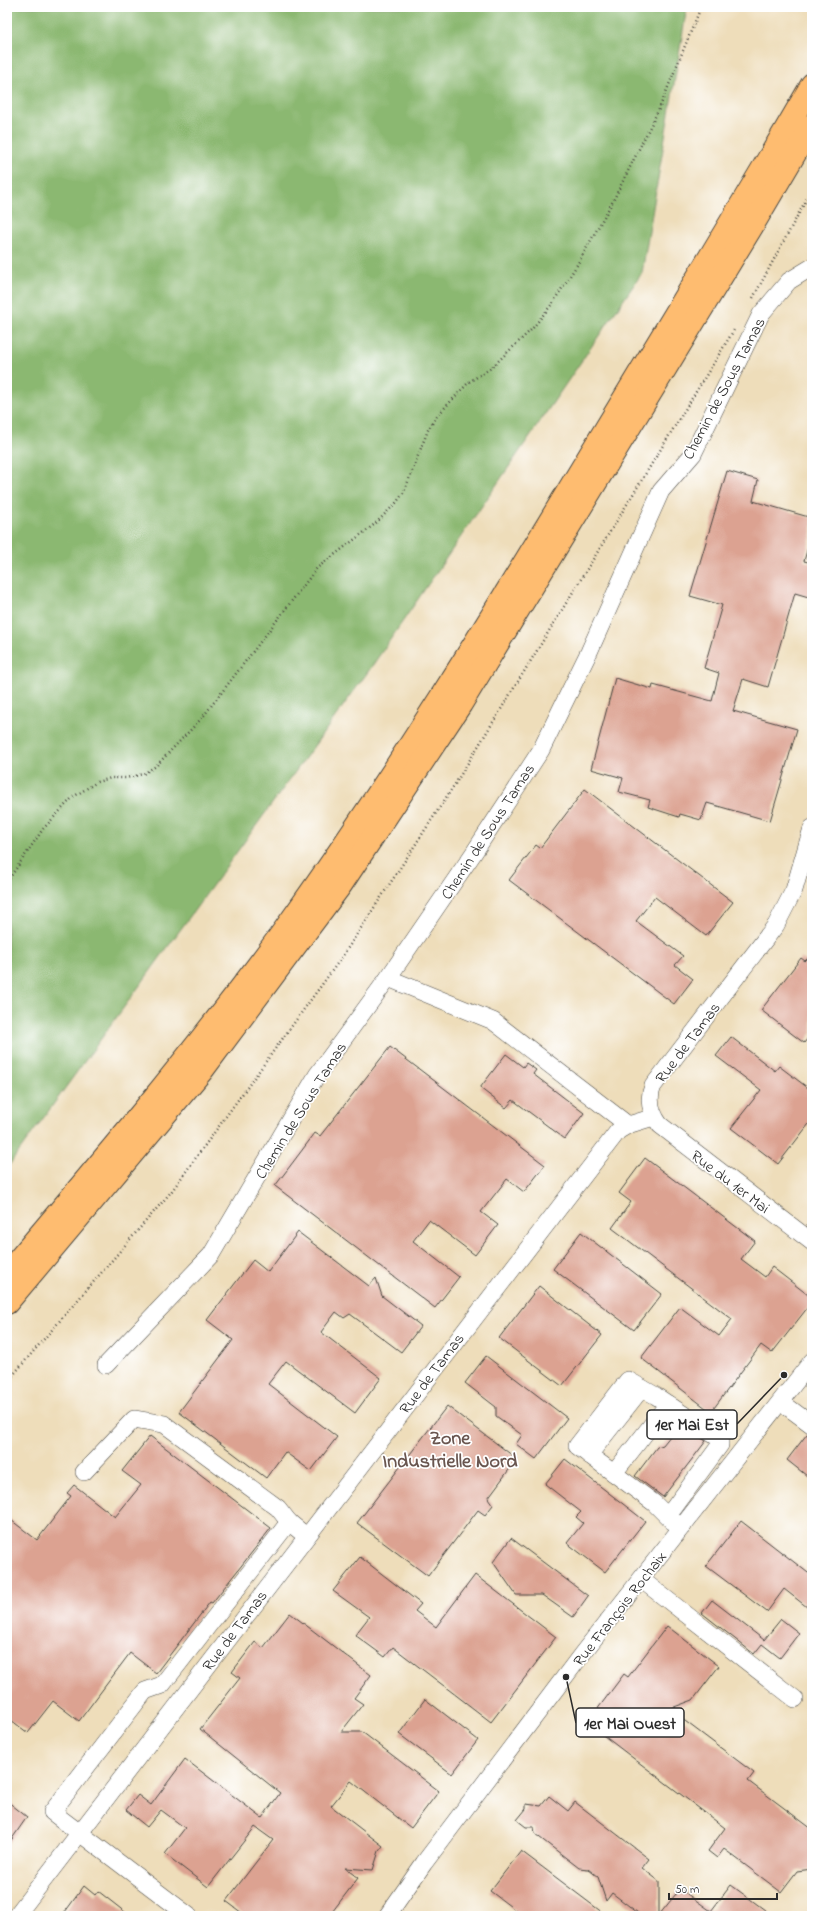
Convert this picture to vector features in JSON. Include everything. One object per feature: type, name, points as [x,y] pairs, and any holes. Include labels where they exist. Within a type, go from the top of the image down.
[{"type":"highway","points":[[7,1273],[133,1124],[239,990],[323,875],[390,777],[453,679],[742,203],[812,84]]},
{"type":"highway","points":[[7,1303],[202,1071],[295,947],[362,853],[461,704],[749,232],[812,125]]},
{"type":"street","name":"Chemin de Sous Tamas","points":[[106,1365],[211,1255],[317,1075],[388,978],[473,854],[541,750],[589,652],[661,491],[692,454],[761,314],[788,281],[812,267]]},
{"type":"street","name":"Rue de Tamas","points":[[16,1916],[618,1131],[628,1125],[654,1117],[650,1094],[653,1086],[776,925],[794,890],[812,828]]},
{"type":"street","points":[[388,978],[493,1021],[628,1125]]},
{"type":"street","name":"Rue du 1er Mai","points":[[654,1117],[669,1134],[812,1242]]},
{"type":"street","name":"Rue François Rochaix","points":[[387,1916],[424,1863],[582,1654],[642,1580],[682,1526],[812,1361]]},
{"type":"street","points":[[666,1515],[673,1509],[720,1445],[720,1439],[668,1404],[628,1380],[577,1446],[654,1503],[666,1515],[672,1521],[682,1526]]},
{"type":"street","points":[[781,1402],[812,1425]]},
{"type":"street","points":[[614,1473],[668,1404]]},
{"type":"street","points":[[84,1472],[134,1419],[164,1424],[278,1508],[289,1522],[306,1536]]},
{"type":"street","points":[[189,1916],[52,1812],[145,1691],[162,1685],[289,1522]]},
{"type":"street","points":[[642,1580],[795,1699]]},
{"type":"path","points":[[7,882],[43,829],[73,797],[97,782],[111,778],[126,778],[143,774],[156,766],[202,718],[317,568],[375,524],[396,503],[404,492],[428,430],[436,416],[469,382],[491,368],[532,329],[552,304],[578,265],[613,201],[659,109],[701,7]]},
{"type":"path","points":[[752,299],[812,189]]},
{"type":"path","points":[[7,1382],[171,1192],[342,957],[455,784],[737,326]]},
{"type":"green space","points":[[7,7],[687,7],[642,273],[370,669],[7,1168]]},
{"type":"building","points":[[727,471],[758,480],[753,501],[812,518],[812,533],[804,561],[812,563],[812,598],[795,593],[768,687],[743,679],[733,711],[797,729],[770,821],[707,803],[701,820],[680,814],[679,817],[648,807],[650,800],[619,792],[623,778],[591,769],[615,678],[652,689],[653,685],[712,701],[719,673],[704,668],[722,605],[690,596]]},
{"type":"building","points":[[585,789],[733,902],[706,936],[655,897],[636,921],[683,956],[675,965],[693,979],[674,1004],[509,880],[536,845],[540,848]]},
{"type":"building","points":[[812,954],[812,1033],[804,1043],[761,1010],[801,958],[805,961]]},
{"type":"building","points":[[731,1037],[775,1071],[779,1066],[812,1091],[812,1120],[778,1164],[731,1128],[761,1090],[716,1056]]},
{"type":"building","points":[[390,1047],[545,1165],[524,1192],[507,1179],[481,1212],[498,1225],[475,1255],[429,1220],[413,1241],[459,1277],[435,1308],[275,1186],[315,1133],[320,1136]]},
{"type":"building","points":[[506,1054],[523,1067],[526,1063],[536,1070],[533,1074],[584,1113],[565,1139],[513,1100],[506,1108],[480,1088]]},
{"type":"building","points":[[645,1158],[755,1241],[741,1259],[765,1277],[772,1267],[812,1298],[812,1302],[772,1353],[761,1345],[711,1412],[641,1358],[680,1307],[719,1336],[732,1319],[612,1228],[631,1202],[619,1193]]},
{"type":"building","points":[[298,1232],[369,1286],[376,1278],[382,1296],[421,1326],[401,1352],[350,1314],[344,1318],[336,1312],[321,1332],[381,1378],[355,1413],[286,1361],[268,1384],[337,1437],[311,1471],[285,1452],[266,1478],[179,1412],[233,1340],[207,1320],[253,1260],[268,1272]]},
{"type":"building","points":[[581,1232],[662,1294],[634,1330],[553,1269]]},
{"type":"building","points":[[539,1286],[602,1335],[562,1386],[499,1338]]},
{"type":"building","points":[[486,1356],[567,1418],[536,1459],[516,1444],[522,1435],[496,1416],[496,1407],[465,1383]]},
{"type":"building","points":[[447,1406],[517,1459],[488,1498],[493,1505],[485,1515],[478,1510],[428,1576],[357,1523]]},
{"type":"building","points":[[684,1427],[706,1441],[663,1497],[635,1476],[657,1447],[663,1445],[671,1435],[678,1435]]},
{"type":"building","points":[[807,1434],[812,1435],[812,1480],[787,1460]]},
{"type":"building","points":[[150,1436],[271,1528],[212,1603],[210,1602],[156,1673],[130,1653],[79,1721],[53,1701],[28,1733],[7,1717],[7,1517],[37,1540],[71,1496],[67,1493],[74,1485],[115,1517],[141,1485],[122,1471]]},
{"type":"building","points":[[565,1459],[645,1521],[605,1572],[567,1543],[583,1523],[576,1517],[581,1512],[545,1484]]},
{"type":"building","points":[[741,1521],[812,1576],[812,1611],[784,1589],[767,1612],[706,1566]]},
{"type":"building","points":[[511,1538],[588,1596],[573,1617],[542,1595],[516,1595],[493,1562]]},
{"type":"building","points":[[360,1557],[421,1604],[415,1611],[436,1627],[475,1575],[556,1637],[491,1722],[393,1647],[385,1657],[355,1635],[369,1617],[333,1591]]},
{"type":"building","points":[[712,1600],[764,1640],[781,1619],[799,1633],[780,1658],[762,1644],[754,1654],[702,1613]]},
{"type":"building","points":[[290,1613],[371,1675],[354,1698],[363,1704],[341,1732],[362,1732],[439,1791],[411,1828],[351,1781],[331,1806],[383,1846],[379,1851],[373,1870],[345,1868],[358,1878],[329,1916],[246,1916],[226,1901],[273,1840],[255,1827],[208,1887],[165,1854],[185,1828],[161,1810],[147,1827],[126,1810],[138,1795],[151,1805],[185,1759],[262,1818],[280,1793],[200,1729],[240,1678],[232,1672],[255,1642],[263,1648]]},
{"type":"building","points":[[667,1626],[719,1666],[693,1700],[669,1709],[754,1773],[748,1781],[812,1829],[812,1869],[797,1871],[781,1892],[724,1849],[717,1858],[708,1851],[725,1828],[587,1723],[624,1674],[628,1677]]},
{"type":"building","points":[[425,1699],[478,1740],[452,1774],[399,1734]]},
{"type":"building","points":[[549,1796],[568,1811],[575,1802],[649,1859],[642,1868],[659,1881],[659,1915],[680,1889],[711,1911],[731,1885],[773,1916],[642,1916],[612,1893],[606,1901],[598,1877],[588,1869],[579,1868],[535,1834],[534,1827],[526,1827],[517,1820],[526,1809],[526,1804],[541,1806]]},
{"type":"building","points":[[7,1801],[27,1817],[7,1846]]},
{"type":"building","points":[[521,1851],[607,1916],[523,1916],[490,1891]]},
{"type":"building","points":[[84,1886],[95,1895],[98,1891],[130,1916],[62,1916]]},
{"type":"place","name":"1er Mai Est","points":[[784,1375]]},
{"type":"place","name":"1er Mai Ouest","points":[[566,1677]]},
{"type":"district","name":"Zone Industrielle Nord","points":[[450,1448]]}]
